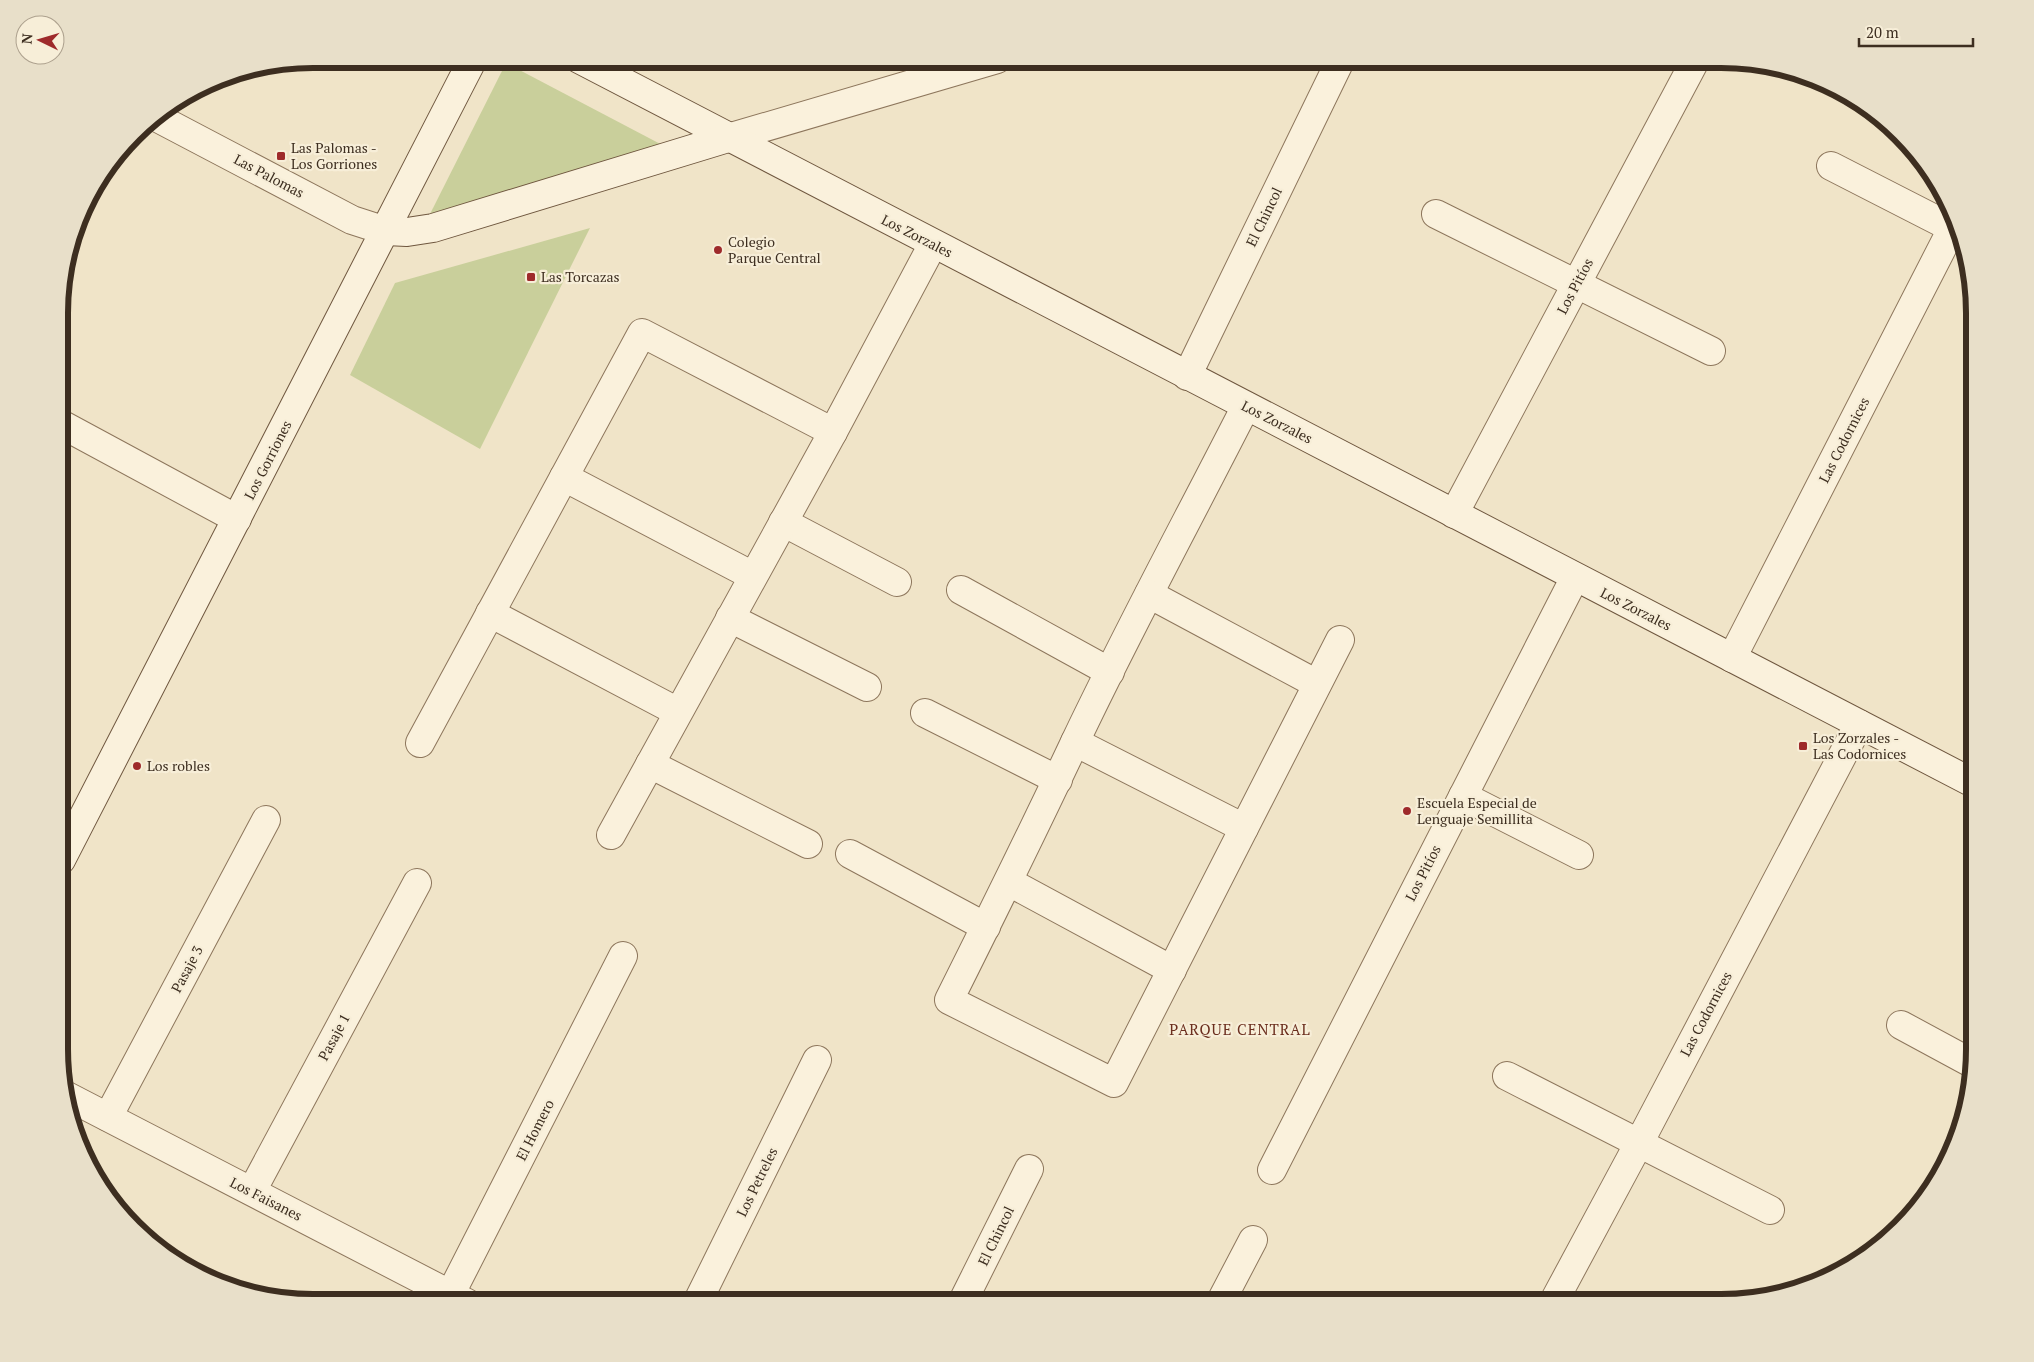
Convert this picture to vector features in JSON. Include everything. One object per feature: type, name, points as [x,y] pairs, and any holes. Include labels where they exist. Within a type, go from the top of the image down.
[{"type":"street","name":"Los Gorriones","points":[[68,846],[468,68]]},
{"type":"street","name":"Los Zorzales","points":[[596,68],[1966,779]]},
{"type":"street","points":[[386,231],[407,232],[432,228],[966,68]]},
{"type":"street","name":"El Chincol","points":[[1187,376],[1337,68]]},
{"type":"street","name":"Los Pitíos","points":[[1454,514],[1691,68]]},
{"type":"street","name":"Las Palomas","points":[[161,120],[352,220],[386,231]]},
{"type":"street","points":[[1831,166],[1950,224]]},
{"type":"street","points":[[1436,214],[1711,351]]},
{"type":"street","name":"Las Codornices","points":[[1732,658],[1953,233]]},
{"type":"street","points":[[611,835],[833,432],[934,244]]},
{"type":"street","points":[[420,743],[642,333],[833,432]]},
{"type":"street","points":[[1246,406],[1149,594],[1075,742],[1009,882],[949,1000],[1114,1083],[1340,640]]},
{"type":"street","points":[[68,428],[237,519]]},
{"type":"street","points":[[564,477],[753,576]]},
{"type":"street","points":[[783,522],[897,582]]},
{"type":"street","name":"Los Pitíos","points":[[1272,1170],[1575,577]]},
{"type":"street","points":[[961,590],[1110,672]]},
{"type":"street","points":[[1149,594],[1317,684]]},
{"type":"street","points":[[490,613],[678,712]]},
{"type":"street","points":[[730,618],[867,687]]},
{"type":"street","points":[[925,713],[1058,780]]},
{"type":"street","name":"Las Codornices","points":[[1558,1294],[1859,724]]},
{"type":"street","points":[[1075,742],[1244,828]]},
{"type":"street","points":[[650,764],[808,844]]},
{"type":"street","points":[[1463,796],[1579,855]]},
{"type":"street","name":"Pasaje 3","points":[[108,1118],[266,820]]},
{"type":"street","points":[[850,854],[986,927]]},
{"type":"street","points":[[1009,882],[1172,970]]},
{"type":"street","name":"Pasaje 1","points":[[252,1191],[417,883]]},
{"type":"street","name":"El Homero","points":[[457,1294],[623,956]]},
{"type":"street","points":[[1901,1025],[1966,1060]]},
{"type":"street","name":"Los Petreles","points":[[701,1294],[817,1060]]},
{"type":"street","points":[[1507,1076],[1770,1210]]},
{"type":"street","name":"Los Faisanes","points":[[72,1098],[252,1191],[443,1294]]},
{"type":"street","name":"El Chincol","points":[[966,1294],[1029,1169]]},
{"type":"street","points":[[1225,1294],[1253,1240]]},
{"type":"green space","points":[[503,68],[516,68],[668,148],[428,218]]},
{"type":"green space","points":[[590,228],[480,449],[350,375],[395,283]]},
{"type":"place","name":"Las Palomas - Los Gorriones","points":[[281,156]]},
{"type":"place","name":"Colegio Parque Central","points":[[718,250]]},
{"type":"place","name":"Las Torcazas","points":[[531,277]]},
{"type":"place","name":"Los Zorzales - Las Codornices","points":[[1803,746]]},
{"type":"place","name":"Los robles","points":[[137,766]]},
{"type":"place","name":"Escuela Especial de Lenguaje Semillita","points":[[1407,811]]},
{"type":"district","name":"PARQUE CENTRAL","points":[[1240,1030]]}]
